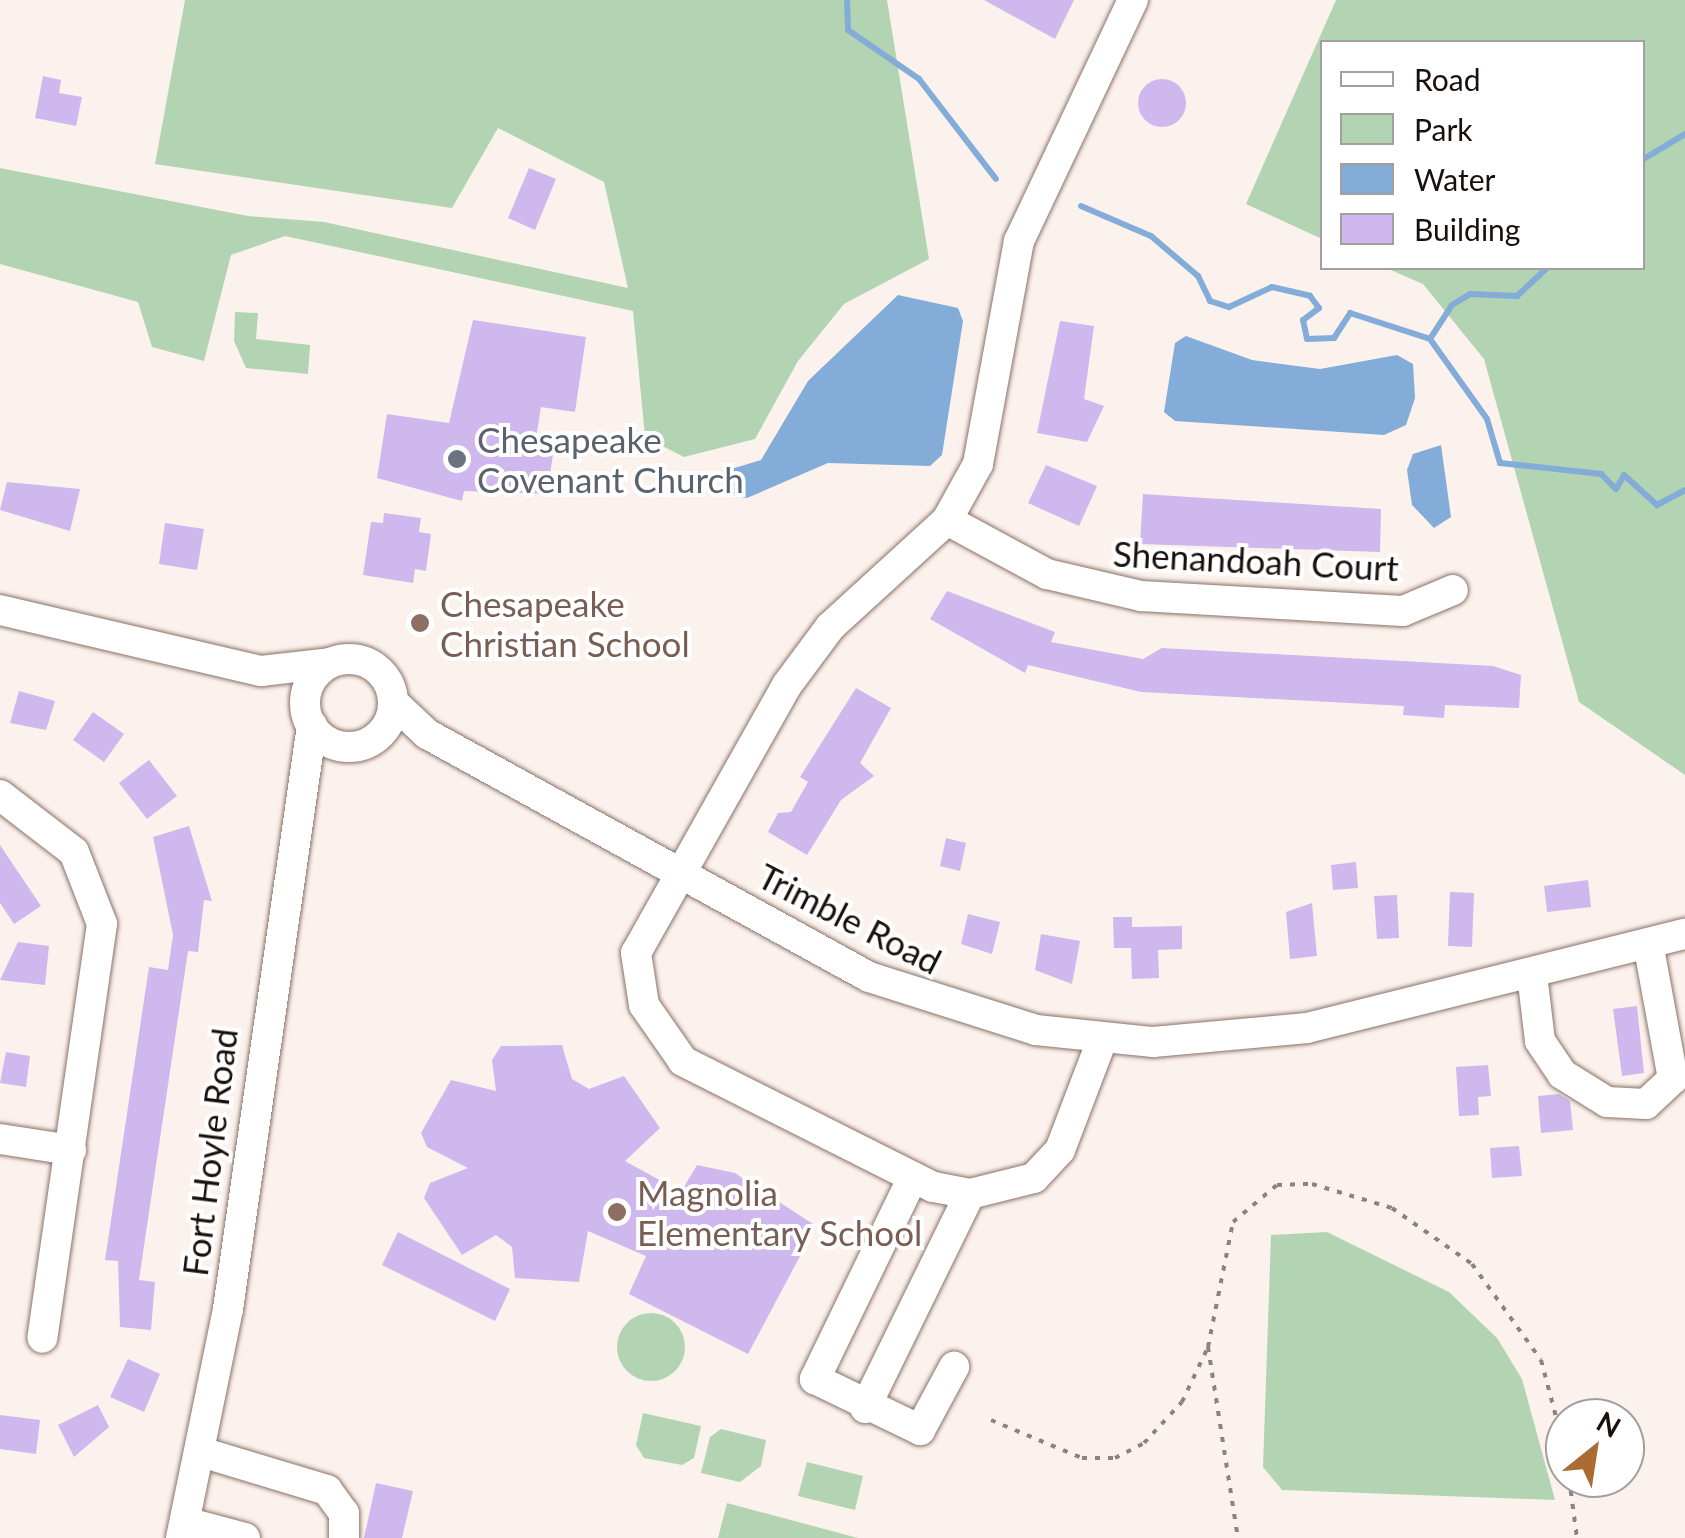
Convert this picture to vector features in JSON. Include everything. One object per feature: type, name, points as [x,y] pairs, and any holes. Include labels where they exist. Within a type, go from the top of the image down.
[{"type":"street","points":[[1102,1040],[1060,1150],[1034,1178],[970,1194],[914,1177],[683,1062],[658,1037],[636,953],[675,869],[830,627],[948,520],[978,464],[1019,242],[1133,0]]},
{"type":"street","name":"Shenandoah Court","points":[[948,520],[1047,574],[1142,596],[1403,611],[1453,590]]},
{"type":"street","points":[[0,610],[261,670],[330,663],[372,665],[394,702],[361,742],[310,774]]},
{"type":"street","points":[[309,719],[310,684],[330,663]]},
{"type":"street","points":[[261,670],[309,719],[361,742],[427,734]]},
{"type":"street","name":"Trimble Road","points":[[394,702],[427,734],[869,977],[939,1005],[1102,1040],[1203,1042],[1307,1028],[1685,934]]},
{"type":"street","name":"Fort Hoyle Road","points":[[183,1530],[201,1452],[283,881],[310,774],[309,719]]},
{"type":"street","points":[[0,795],[64,839],[99,907],[70,1150],[42,1338]]},
{"type":"street","points":[[1532,974],[1540,1041],[1562,1074],[1607,1102],[1646,1104],[1673,1079],[1648,943]]},
{"type":"street","points":[[0,1139],[70,1150]]},
{"type":"street","points":[[914,1177],[820,1355],[816,1379],[865,1408],[920,1430],[954,1367]]},
{"type":"street","points":[[865,1408],[970,1194]]},
{"type":"street","points":[[201,1452],[327,1490],[344,1512],[344,1538]]},
{"type":"street","points":[[183,1530],[245,1538]]},
{"type":"path","points":[[991,1420],[1055,1452],[1115,1458],[1164,1424],[1208,1346],[1242,1210],[1276,1185],[1348,1192],[1429,1230],[1487,1280],[1541,1360],[1551,1398]]},
{"type":"path","points":[[1208,1346],[1238,1538]]},
{"type":"path","points":[[1572,1498],[1577,1538]]},
{"type":"green space","points":[[185,0],[887,0],[929,259],[844,304],[798,361],[755,439],[684,457],[645,437],[633,311],[285,236],[231,255],[204,361],[152,347],[138,302],[0,264],[0,168],[248,216],[324,222],[628,288],[604,182],[498,128],[452,208],[155,164]]},
{"type":"green space","points":[[1336,0],[1685,0],[1685,775],[1579,702],[1484,359],[1423,284],[1391,270],[1645,270],[1645,40],[1320,40],[1320,238],[1246,204]]},
{"type":"green space","points":[[235,312],[258,313],[256,339],[310,345],[308,374],[246,368],[234,341]]},
{"type":"green space","points":[[1327,1232],[1449,1292],[1497,1338],[1522,1379],[1545,1463],[1545,1498],[1555,1500],[1282,1490],[1263,1467],[1271,1235]]},
{"type":"green space","points":[[651,1313],[675,1323],[685,1347],[675,1371],[651,1381],[627,1371],[617,1347],[627,1323]]},
{"type":"green space","points":[[643,1413],[701,1426],[694,1458],[682,1465],[644,1458],[636,1445]]},
{"type":"green space","points":[[721,1429],[766,1440],[761,1466],[740,1482],[701,1473],[710,1437]]},
{"type":"green space","points":[[807,1462],[863,1476],[855,1510],[798,1496]]},
{"type":"green space","points":[[727,1503],[858,1538],[718,1538]]},
{"type":"water","points":[[898,295],[958,308],[963,321],[942,455],[930,466],[828,463],[747,498],[728,495],[718,473],[761,460],[808,381]]},
{"type":"water","points":[[1186,336],[1252,360],[1320,369],[1397,355],[1413,364],[1415,398],[1406,425],[1384,435],[1175,421],[1164,412],[1175,343]]},
{"type":"water","points":[[1441,445],[1451,517],[1434,528],[1412,505],[1407,470],[1413,454]]},
{"type":"building","points":[[984,0],[1074,0],[1055,39]]},
{"type":"building","points":[[43,76],[61,80],[59,93],[82,97],[76,126],[35,118]]},
{"type":"building","points":[[1162,79],[1179,86],[1186,103],[1179,120],[1162,127],[1145,120],[1138,103],[1145,86]]},
{"type":"building","points":[[529,168],[556,179],[535,230],[508,218]]},
{"type":"building","points":[[473,320],[586,337],[575,412],[541,407],[535,445],[554,448],[547,494],[464,491],[462,501],[377,478],[387,414],[449,423]]},
{"type":"building","points":[[1060,321],[1094,326],[1084,399],[1104,406],[1087,442],[1037,433]]},
{"type":"building","points":[[1046,465],[1097,486],[1079,526],[1028,503]]},
{"type":"building","points":[[7,482],[80,489],[70,531],[0,510]]},
{"type":"building","points":[[1143,494],[1381,509],[1380,552],[1140,544]]},
{"type":"building","points":[[384,513],[421,518],[419,532],[431,534],[426,571],[415,569],[413,583],[363,575],[371,522],[383,523]]},
{"type":"building","points":[[165,523],[204,529],[197,570],[159,564]]},
{"type":"building","points":[[947,591],[1055,632],[1051,642],[1143,659],[1162,648],[1493,666],[1521,675],[1519,708],[1445,705],[1444,718],[1403,715],[1404,706],[1141,692],[1028,665],[1025,673],[930,619]]},
{"type":"building","points":[[856,688],[891,708],[860,763],[874,776],[841,800],[807,855],[768,832],[778,813],[791,812],[808,782],[800,777]]},
{"type":"building","points":[[19,691],[55,701],[46,730],[10,723]]},
{"type":"building","points":[[93,712],[124,734],[104,762],[73,740]]},
{"type":"building","points":[[149,760],[177,796],[147,819],[119,783]]},
{"type":"building","points":[[189,826],[212,901],[204,900],[198,952],[188,951],[139,1280],[155,1282],[151,1330],[120,1327],[118,1261],[105,1260],[149,967],[168,970],[173,935],[153,837]]},
{"type":"building","points":[[946,838],[966,843],[960,871],[940,866]]},
{"type":"building","points":[[0,845],[41,906],[14,924],[0,903]]},
{"type":"building","points":[[1356,862],[1358,888],[1333,890],[1331,865]]},
{"type":"building","points":[[1588,880],[1591,907],[1547,912],[1544,886]]},
{"type":"building","points":[[1450,892],[1474,893],[1472,947],[1448,946]]},
{"type":"building","points":[[1397,895],[1399,938],[1377,939],[1374,896]]},
{"type":"building","points":[[1312,903],[1317,956],[1290,959],[1286,912]]},
{"type":"building","points":[[968,914],[1000,922],[992,954],[961,944]]},
{"type":"building","points":[[1113,917],[1132,917],[1132,927],[1182,926],[1182,949],[1158,950],[1159,978],[1132,979],[1131,948],[1114,948]]},
{"type":"building","points":[[1041,934],[1080,941],[1072,984],[1035,970]]},
{"type":"building","points":[[18,942],[49,946],[45,985],[0,980]]},
{"type":"building","points":[[1637,1006],[1644,1073],[1622,1076],[1613,1009]]},
{"type":"building","name":"Magnolia Elementary School","points":[[562,1045],[572,1079],[589,1089],[624,1076],[660,1128],[625,1161],[681,1192],[697,1165],[735,1173],[816,1226],[748,1354],[629,1294],[646,1256],[588,1231],[579,1282],[515,1278],[512,1247],[496,1235],[462,1255],[424,1198],[430,1183],[468,1168],[427,1147],[421,1133],[451,1080],[496,1091],[492,1060],[501,1046]]},
{"type":"building","points":[[6,1052],[30,1056],[26,1087],[0,1083]]},
{"type":"building","points":[[1488,1065],[1491,1096],[1478,1097],[1479,1115],[1459,1116],[1456,1067]]},
{"type":"building","points":[[1559,1094],[1570,1101],[1573,1130],[1541,1133],[1538,1096]]},
{"type":"building","points":[[1519,1146],[1522,1176],[1492,1178],[1490,1148]]},
{"type":"building","points":[[398,1232],[510,1289],[495,1321],[382,1265]]},
{"type":"building","points":[[128,1359],[160,1374],[144,1412],[110,1397]]},
{"type":"building","points":[[98,1405],[109,1427],[74,1457],[58,1425]]},
{"type":"building","points":[[0,1415],[40,1420],[36,1454],[0,1449]]},
{"type":"building","points":[[376,1483],[413,1491],[402,1538],[364,1538]]},
{"type":"waterway","points":[[847,0],[848,30],[919,79],[996,179]]},
{"type":"waterway","points":[[1645,158],[1685,134]]},
{"type":"waterway","points":[[1081,206],[1151,236],[1198,276],[1210,301],[1229,307],[1272,287],[1310,296],[1319,308],[1303,320],[1307,339],[1334,338],[1350,313],[1430,339],[1487,419],[1500,463],[1601,474],[1616,489],[1624,475],[1657,505],[1685,490]]},
{"type":"waterway","points":[[1430,339],[1452,305],[1470,294],[1517,296],[1545,270]]},
{"type":"place","name":"Chesapeake Covenant Church","points":[[457,459]]},
{"type":"place","name":"Chesapeake Christian School","points":[[420,623]]},
{"type":"place","name":"Magnolia Elementary School","points":[[617,1212]]}]
